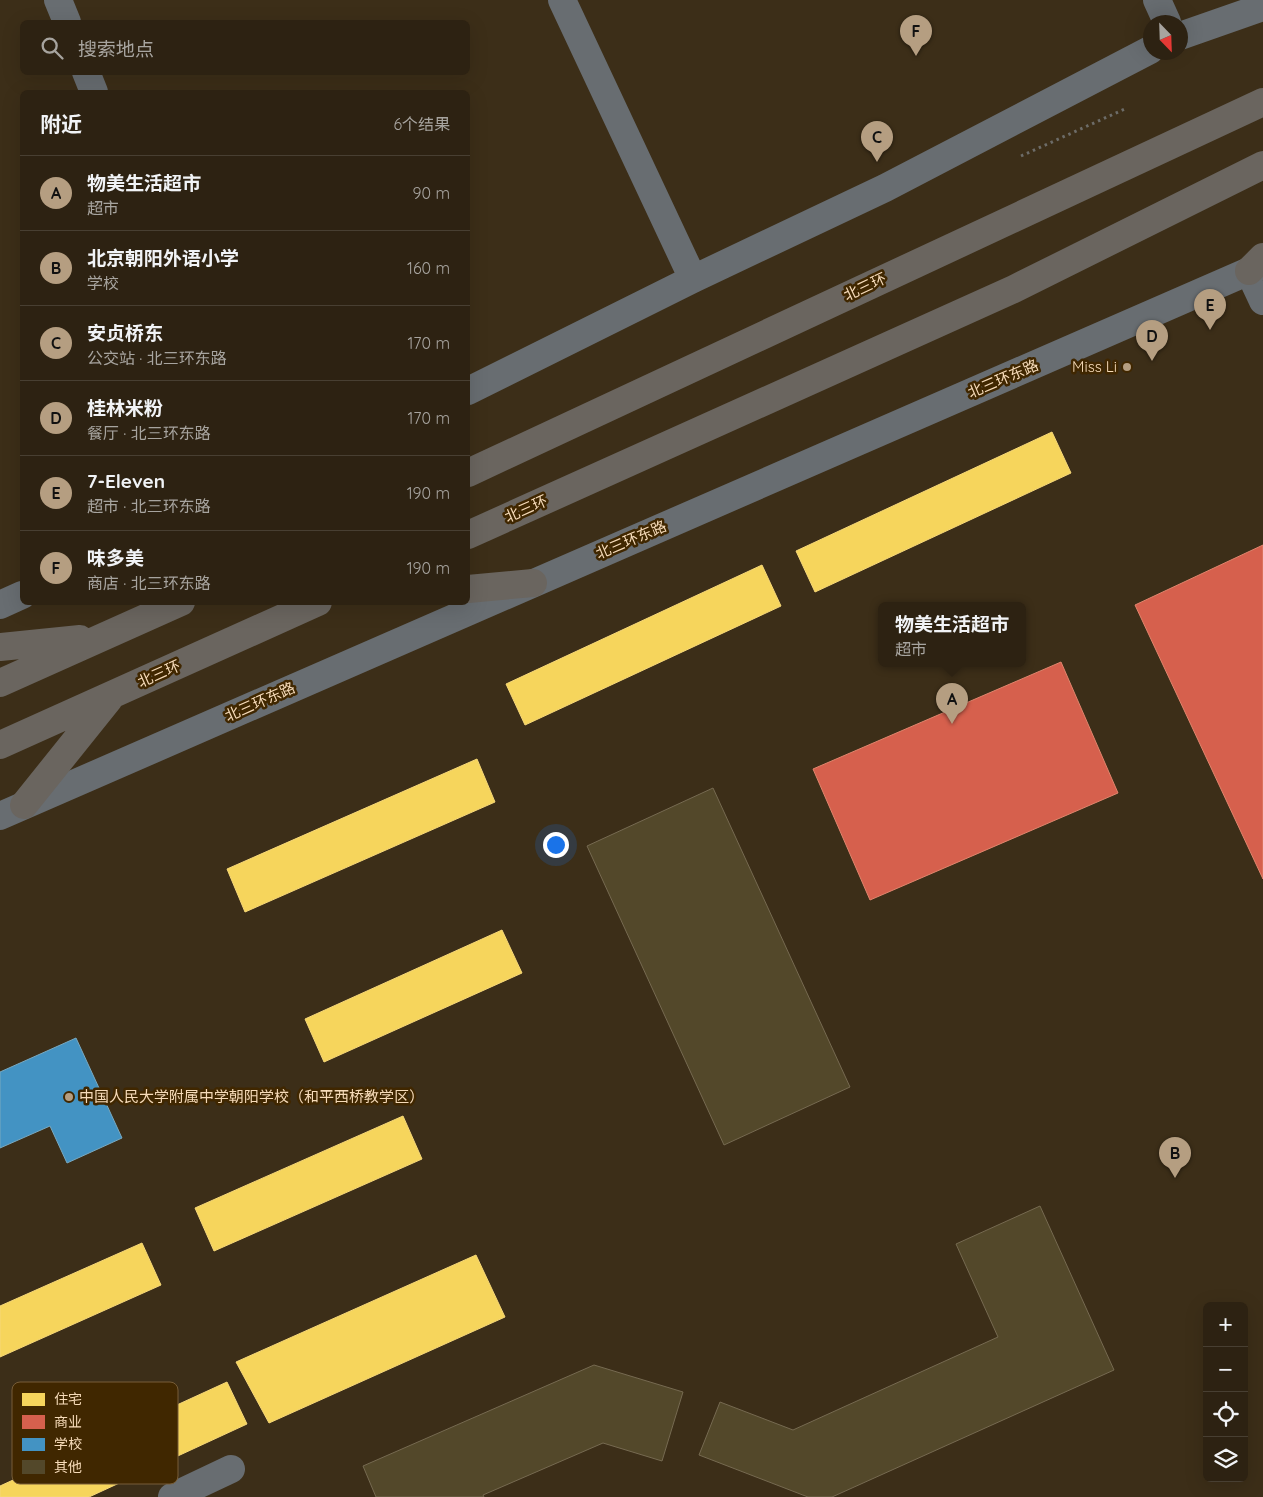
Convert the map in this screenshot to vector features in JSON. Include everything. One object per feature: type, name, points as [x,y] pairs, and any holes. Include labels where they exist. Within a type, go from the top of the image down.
[{"type":"highway","name":"北三环","points":[[470,472],[1263,102]]},
{"type":"highway","name":"北三环","points":[[470,534],[1014,289],[1263,166]]},
{"type":"highway","points":[[470,589],[533,583]]},
{"type":"highway","points":[[0,683],[174,605]]},
{"type":"highway","name":"北三环","points":[[0,745],[314,605]]},
{"type":"highway","points":[[0,647],[101,637]]},
{"type":"highway","points":[[12,810],[114,694]]},
{"type":"street","points":[[58,0],[65,20]]},
{"type":"street","points":[[562,0],[693,279]]},
{"type":"street","points":[[1157,0],[1164,15]]},
{"type":"street","points":[[1227,18],[1263,1]]},
{"type":"street","points":[[1188,33],[1263,7]]},
{"type":"street","points":[[470,390],[693,279],[885,188],[1143,54]]},
{"type":"street","points":[[87,75],[93,90]]},
{"type":"street","points":[[1258,264],[1263,301]]},
{"type":"street","name":"北三环东路","points":[[12,810],[1258,264]]},
{"type":"street","points":[[0,605],[20,596]]},
{"type":"street","points":[[172,1497],[231,1469]]},
{"type":"path","points":[[1021,156],[1127,108]]},
{"type":"building: 住宅","points":[[1052,432],[1071,473],[815,592],[796,551]]},
{"type":"building: 住宅","points":[[762,565],[781,606],[525,725],[506,684]]},
{"type":"building: 住宅","points":[[477,759],[495,802],[245,912],[227,869]]},
{"type":"building: 住宅","points":[[502,930],[522,973],[324,1062],[305,1019]]},
{"type":"building: 住宅","points":[[403,1116],[422,1159],[214,1251],[195,1208]]},
{"type":"building: 住宅","points":[[142,1243],[161,1285],[0,1357],[0,1306]]},
{"type":"building: 住宅","points":[[476,1255],[505,1317],[269,1423],[236,1362]]},
{"type":"building: 住宅","points":[[227,1382],[247,1424],[178,1456],[178,1404]]},
{"type":"building: 住宅","points":[[12,1481],[12,1484],[117,1484],[89,1497],[0,1497],[0,1486]]},
{"type":"building: 商业","points":[[1263,545],[1263,879],[1135,605]]},
{"type":"building: 商业","points":[[1061,662],[1118,793],[870,900],[813,769]]},
{"type":"building: 学校","points":[[76,1038],[122,1138],[67,1163],[50,1126],[0,1148],[0,1072]]},
{"type":"building: 其他","points":[[713,788],[850,1087],[724,1145],[587,846]]},
{"type":"building: 其他","points":[[1040,1206],[1114,1370],[832,1497],[808,1497],[699,1455],[720,1402],[793,1430],[998,1337],[956,1244]]},
{"type":"building: 其他","points":[[594,1365],[683,1392],[662,1461],[603,1443],[483,1495],[484,1497],[376,1497],[363,1466]]},
{"type":"place","name":"味多美","points":[[916,56]]},
{"type":"place","name":"安贞桥东","points":[[877,162]]},
{"type":"place","name":"7-Eleven","points":[[1210,330]]},
{"type":"place","name":"桂林米粉","points":[[1152,361]]},
{"type":"place","name":"Miss Li","points":[[1127,367]]},
{"type":"place","name":"物美生活超市","points":[[952,724]]},
{"type":"place","name":"中国人民大学附属中学朝阳学校（和平西桥教学区）","points":[[69,1097]]},
{"type":"place","name":"北京朝阳外语小学","points":[[1175,1178]]}]
